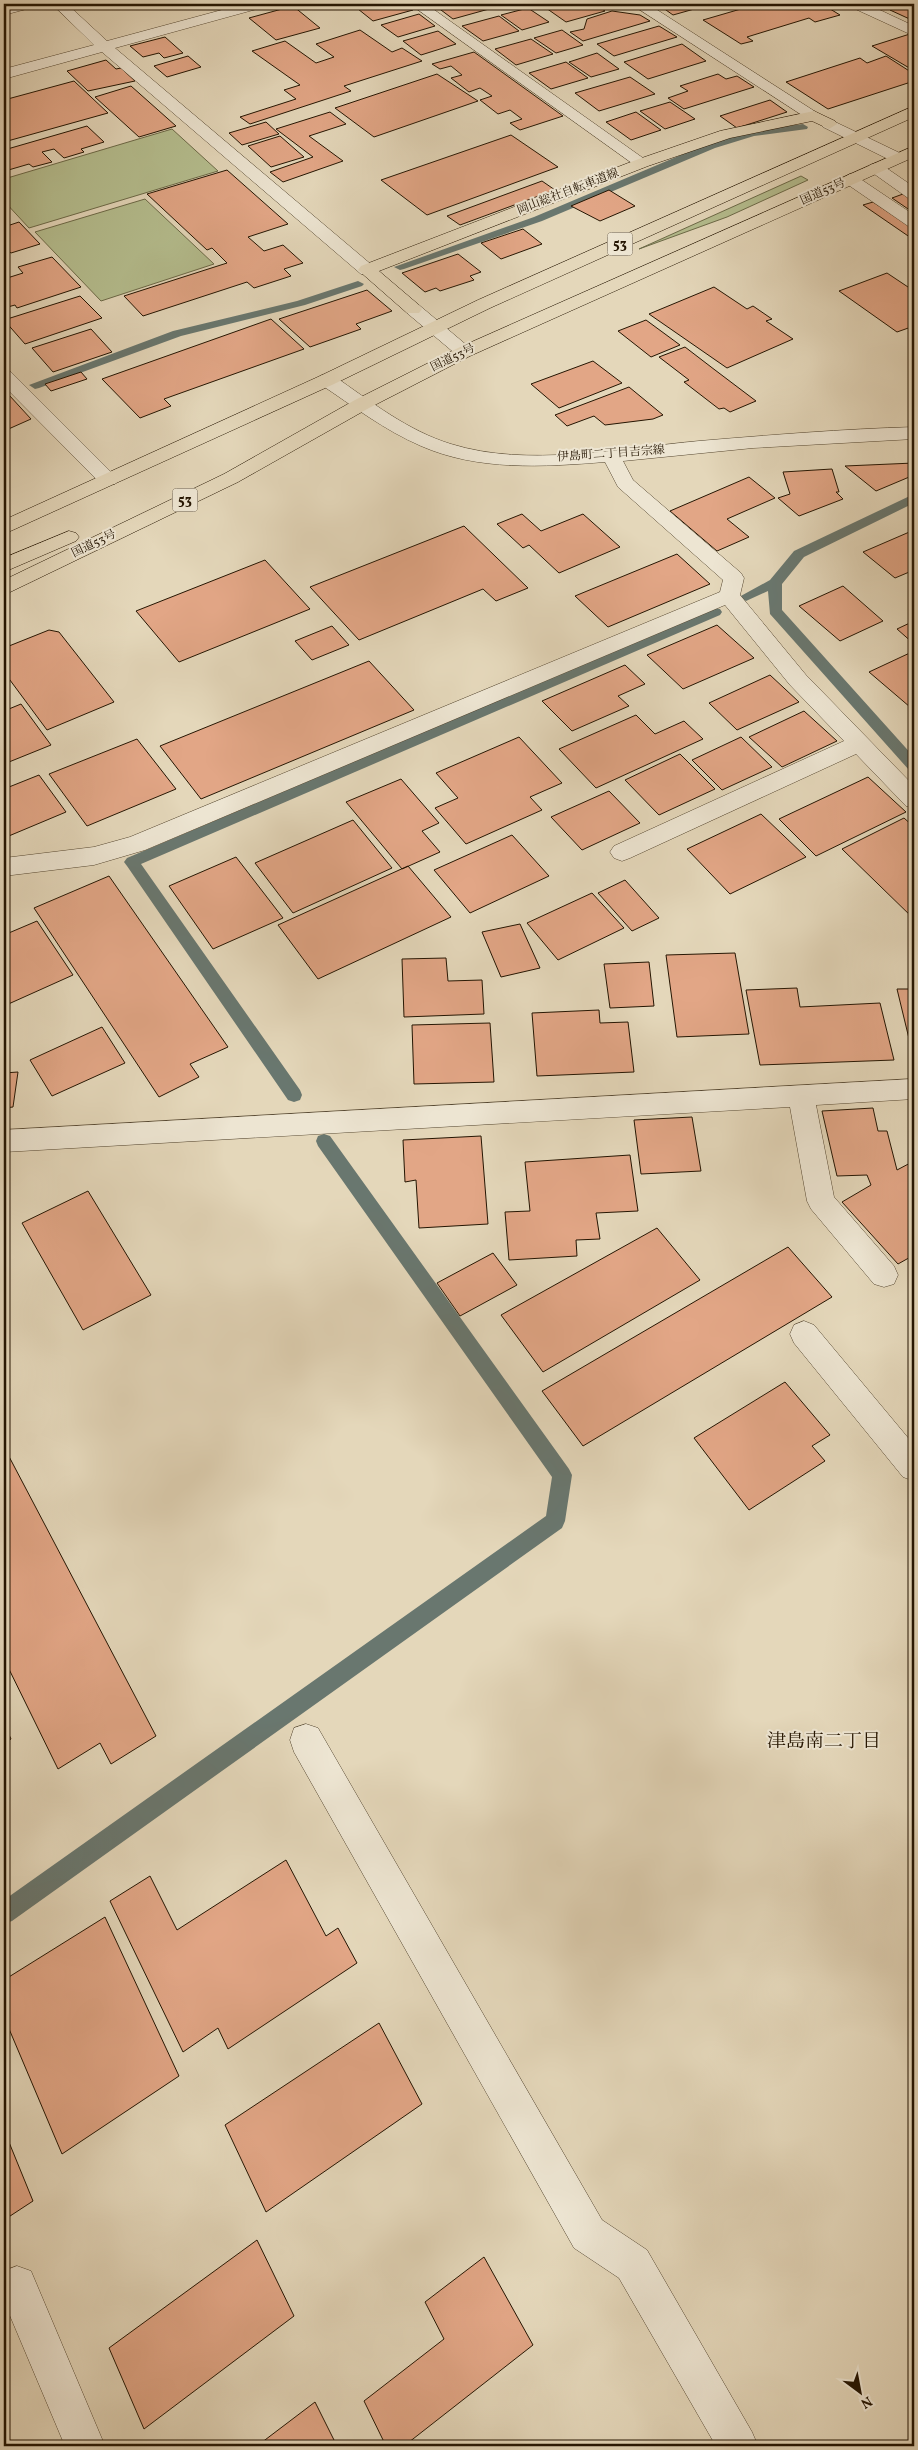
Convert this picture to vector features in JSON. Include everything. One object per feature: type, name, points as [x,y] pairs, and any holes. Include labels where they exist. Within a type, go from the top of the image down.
[{"type":"main road","name":"53","points":[[4,528],[327,380],[435,327],[914,111]]},
{"type":"main road","name":"岡山総社自転車道線","points":[[366,270],[642,163],[726,134],[814,116]]},
{"type":"main road","points":[[814,116],[829,124]]},
{"type":"main road","name":"国道53号","points":[[4,588],[230,478],[362,404],[464,352],[914,151]]},
{"type":"main road","points":[[366,270],[413,308]]},
{"type":"main road","name":"53","points":[[4,566],[74,536],[160,512]]},
{"type":"street","points":[[4,11],[29,4]]},
{"type":"street","points":[[59,4],[104,46],[366,270]]},
{"type":"street","points":[[4,74],[259,4]]},
{"type":"street","points":[[417,4],[642,163]]},
{"type":"street","points":[[638,4],[814,116]]},
{"type":"street","points":[[856,4],[914,32]]},
{"type":"street","points":[[829,124],[898,158]]},
{"type":"street","points":[[876,168],[914,194]]},
{"type":"street","points":[[850,179],[914,222]]},
{"type":"street","points":[[413,308],[464,352]]},
{"type":"street","name":"伊島町二丁目吉宗線","points":[[327,380],[410,434],[445,448],[486,458],[541,459],[611,456],[835,436],[914,433]]},
{"type":"street","points":[[7,383],[108,480]]},
{"type":"street","points":[[611,456],[625,483],[734,578],[729,596]]},
{"type":"street","points":[[729,596],[798,680],[914,800]]},
{"type":"street","points":[[4,867],[94,856],[137,844],[729,596]]},
{"type":"street","points":[[622,852],[859,743]]},
{"type":"street","points":[[4,1141],[801,1097],[914,1089]]},
{"type":"street","points":[[801,1097],[821,1201],[884,1275]]},
{"type":"street","points":[[804,1334],[914,1468]]},
{"type":"street","points":[[306,1740],[588,2234],[633,2264],[738,2446]]},
{"type":"street","points":[[4,2294],[16,2285],[84,2446]]},
{"type":"green space","points":[[172,129],[218,171],[29,228],[4,201],[4,179]]},
{"type":"green space","points":[[801,176],[808,180],[727,217],[639,249]]},
{"type":"green space","points":[[145,199],[214,264],[101,301],[35,232]]},
{"type":"building","points":[[378,4],[404,4],[413,10],[373,21],[358,9]]},
{"type":"building","points":[[433,4],[482,4],[489,9],[453,19]]},
{"type":"building","points":[[561,4],[594,4],[605,11],[566,22],[546,8]]},
{"type":"building","points":[[601,4],[627,4],[609,9]]},
{"type":"building","points":[[712,4],[673,15],[659,5]]},
{"type":"building","points":[[758,4],[822,4],[840,15],[815,22],[809,18],[747,37],[753,41],[741,44],[703,20]]},
{"type":"building","points":[[905,4],[914,4],[914,21],[890,10]]},
{"type":"building","points":[[293,6],[320,28],[276,40],[249,18]]},
{"type":"building","points":[[528,8],[549,22],[522,30],[501,15]]},
{"type":"building","points":[[612,11],[640,15],[650,21],[583,41],[570,32],[584,29],[587,19]]},
{"type":"building","points":[[419,14],[435,26],[398,37],[381,25]]},
{"type":"building","points":[[499,16],[519,31],[483,41],[462,26]]},
{"type":"building","points":[[659,26],[677,37],[614,56],[597,44]]},
{"type":"building","points":[[360,30],[392,52],[402,48],[422,61],[344,86],[351,91],[250,124],[240,117],[296,99],[284,90],[300,85],[252,51],[285,41],[316,63],[334,57],[316,44]]},
{"type":"building","points":[[562,30],[583,45],[556,53],[534,38]]},
{"type":"building","points":[[438,31],[456,44],[421,55],[403,41]]},
{"type":"building","points":[[913,33],[914,68],[911,69],[872,46]]},
{"type":"building","points":[[165,37],[183,53],[164,58],[159,53],[143,57],[130,46]]},
{"type":"building","points":[[531,39],[553,54],[516,65],[495,49]]},
{"type":"building","points":[[682,44],[706,61],[648,79],[624,62]]},
{"type":"building","points":[[474,52],[563,116],[520,130],[510,123],[522,119],[510,110],[498,114],[480,100],[492,96],[480,88],[469,92],[451,78],[462,75],[451,66],[440,69],[432,64]]},
{"type":"building","points":[[597,53],[619,69],[591,77],[569,62]]},
{"type":"building","points":[[188,56],[201,67],[167,77],[154,66]]},
{"type":"building","points":[[886,56],[914,74],[914,81],[828,109],[786,82],[860,58],[867,63]]},
{"type":"building","points":[[106,60],[116,69],[121,68],[135,81],[88,91],[67,71]]},
{"type":"building","points":[[566,62],[588,78],[551,89],[529,73]]},
{"type":"building","points":[[437,74],[478,101],[374,137],[335,108]]},
{"type":"building","points":[[718,74],[726,79],[737,76],[754,87],[684,109],[668,98],[688,91],[680,86]]},
{"type":"building","points":[[630,77],[655,94],[599,111],[575,93]]},
{"type":"building","points":[[74,81],[108,113],[4,142],[4,100]]},
{"type":"building","points":[[131,86],[176,126],[139,137],[95,97]]},
{"type":"building","points":[[770,100],[787,112],[737,128],[720,116]]},
{"type":"building","points":[[670,102],[695,119],[665,129],[640,111]]},
{"type":"building","points":[[330,112],[346,124],[309,136],[343,161],[283,182],[270,172],[313,157],[276,129]]},
{"type":"building","points":[[636,112],[661,130],[631,140],[606,122]]},
{"type":"building","points":[[266,122],[279,134],[242,145],[229,133]]},
{"type":"building","points":[[87,126],[104,142],[81,149],[84,152],[64,158],[54,149],[42,152],[52,162],[33,167],[29,164],[5,171],[4,150]]},
{"type":"building","points":[[511,135],[558,167],[427,215],[381,180]]},
{"type":"building","points":[[280,136],[304,157],[271,167],[248,146]]},
{"type":"building","points":[[227,170],[288,224],[248,237],[264,251],[283,245],[303,263],[284,269],[291,276],[254,288],[247,282],[143,316],[124,296],[227,263],[212,248],[207,250],[147,194]]},
{"type":"building","points":[[542,181],[555,190],[460,225],[447,216]]},
{"type":"building","points":[[609,190],[635,206],[600,221],[571,206]]},
{"type":"building","points":[[903,194],[914,201],[914,213],[892,198]]},
{"type":"building","points":[[873,202],[914,229],[914,240],[863,205]]},
{"type":"building","points":[[19,222],[40,244],[11,253],[4,248],[4,227]]},
{"type":"building","points":[[523,229],[542,244],[501,259],[481,243]]},
{"type":"building","points":[[458,254],[481,272],[470,276],[474,280],[440,291],[436,288],[425,292],[402,273]]},
{"type":"building","points":[[52,257],[81,287],[17,308],[15,305],[4,308],[4,279],[23,273],[18,267]]},
{"type":"building","points":[[887,273],[914,291],[914,326],[897,332],[839,291]]},
{"type":"building","points":[[714,287],[747,309],[753,306],[772,319],[766,321],[793,339],[727,368],[649,314]]},
{"type":"building","points":[[367,290],[392,311],[356,324],[361,329],[310,347],[279,319]]},
{"type":"building","points":[[80,296],[102,318],[25,344],[4,320]]},
{"type":"building","points":[[271,319],[304,349],[164,399],[171,406],[140,418],[102,379]]},
{"type":"building","points":[[646,320],[680,345],[651,357],[618,331]]},
{"type":"building","points":[[91,329],[112,352],[53,372],[32,348]]},
{"type":"building","points":[[685,347],[756,401],[730,412],[724,408],[719,409],[684,382],[689,380],[659,357]]},
{"type":"building","points":[[593,361],[622,383],[559,408],[531,384]]},
{"type":"building","points":[[81,372],[87,379],[51,391],[45,384]]},
{"type":"building","points":[[629,387],[663,415],[653,419],[605,425],[594,416],[567,426],[555,415]]},
{"type":"building","points":[[9,395],[31,419],[4,431],[4,396]]},
{"type":"building","points":[[914,463],[914,475],[876,491],[845,466]]},
{"type":"building","points":[[832,469],[839,492],[836,492],[843,499],[799,516],[778,498],[790,494],[783,472]]},
{"type":"building","points":[[749,477],[775,498],[727,519],[749,537],[717,551],[670,511]]},
{"type":"building","points":[[522,514],[541,531],[583,514],[620,547],[559,573],[529,545],[523,548],[497,524]]},
{"type":"building","points":[[464,526],[528,588],[496,601],[483,589],[359,640],[310,587]]},
{"type":"building","points":[[914,530],[914,570],[895,578],[863,552]]},
{"type":"building","points":[[677,554],[710,584],[608,627],[575,596]]},
{"type":"building","points":[[265,560],[310,609],[179,662],[136,611]]},
{"type":"building","points":[[843,586],[883,621],[840,641],[799,606]]},
{"type":"building","points":[[914,621],[914,644],[897,629]]},
{"type":"building","points":[[717,625],[754,658],[683,689],[647,655]]},
{"type":"building","points":[[332,626],[349,645],[312,660],[295,641]]},
{"type":"building","points":[[49,630],[59,632],[114,702],[47,730],[4,672],[4,648]]},
{"type":"building","points":[[914,651],[914,706],[910,707],[869,672]]},
{"type":"building","points":[[369,661],[414,710],[201,799],[160,746]]},
{"type":"building","points":[[625,665],[645,684],[618,696],[629,706],[572,731],[542,701]]},
{"type":"building","points":[[770,675],[799,702],[737,730],[709,703]]},
{"type":"building","points":[[21,704],[51,745],[4,764],[4,711]]},
{"type":"building","points":[[804,711],[837,741],[782,767],[749,737]]},
{"type":"building","points":[[636,715],[655,734],[684,721],[703,739],[596,788],[559,749]]},
{"type":"building","points":[[519,737],[562,783],[530,797],[542,810],[466,844],[435,808],[458,798],[436,773]]},
{"type":"building","points":[[741,737],[772,767],[722,790],[692,760]]},
{"type":"building","points":[[137,739],[176,789],[87,826],[49,774]]},
{"type":"building","points":[[680,754],[715,789],[659,815],[625,780]]},
{"type":"building","points":[[39,775],[66,812],[4,838],[4,789]]},
{"type":"building","points":[[868,777],[906,812],[816,856],[779,819]]},
{"type":"building","points":[[401,779],[439,823],[422,831],[440,852],[402,869],[346,802]]},
{"type":"building","points":[[609,791],[640,823],[582,850],[551,817]]},
{"type":"building","points":[[761,814],[806,857],[730,894],[687,849]]},
{"type":"building","points":[[904,818],[914,827],[914,919],[842,849]]},
{"type":"building","points":[[353,820],[392,868],[293,913],[255,863]]},
{"type":"building","points":[[512,835],[549,876],[470,913],[434,870]]},
{"type":"building","points":[[236,857],[283,918],[213,949],[169,886]]},
{"type":"building","points":[[408,866],[451,917],[318,979],[278,925]]},
{"type":"building","points":[[109,876],[228,1047],[190,1064],[199,1077],[159,1097],[34,908]]},
{"type":"building","points":[[625,880],[659,918],[632,931],[598,893]]},
{"type":"building","points":[[592,893],[624,928],[558,960],[527,923]]},
{"type":"building","points":[[37,921],[73,975],[4,1006],[4,935]]},
{"type":"building","points":[[520,924],[540,968],[501,977],[482,932]]},
{"type":"building","points":[[735,953],[749,1034],[677,1037],[666,955]]},
{"type":"building","points":[[446,958],[448,981],[482,980],[484,1014],[404,1017],[402,959]]},
{"type":"building","points":[[649,962],[654,1006],[610,1008],[604,964]]},
{"type":"building","points":[[797,988],[800,1007],[880,1003],[894,1060],[760,1065],[746,990]]},
{"type":"building","points":[[897,989],[914,989],[914,1051],[912,1051]]},
{"type":"building","points":[[599,1010],[600,1023],[628,1022],[634,1072],[537,1076],[532,1013]]},
{"type":"building","points":[[490,1023],[494,1082],[414,1084],[412,1025]]},
{"type":"building","points":[[102,1027],[125,1063],[52,1096],[30,1060]]},
{"type":"building","points":[[18,1072],[13,1107],[4,1108],[4,1073]]},
{"type":"building","points":[[873,1108],[878,1131],[887,1131],[897,1170],[914,1161],[914,1255],[898,1264],[842,1202],[871,1185],[867,1175],[837,1176],[822,1111]]},
{"type":"building","points":[[692,1117],[701,1171],[641,1174],[634,1120]]},
{"type":"building","points":[[481,1136],[488,1224],[419,1228],[416,1180],[405,1182],[403,1140]]},
{"type":"building","points":[[630,1155],[638,1211],[596,1213],[600,1239],[576,1240],[577,1256],[509,1260],[505,1212],[530,1211],[525,1162]]},
{"type":"building","points":[[88,1191],[151,1295],[83,1330],[22,1223]]},
{"type":"building","points":[[657,1228],[700,1280],[543,1372],[501,1315]]},
{"type":"building","points":[[788,1247],[832,1297],[583,1446],[542,1391]]},
{"type":"building","points":[[493,1253],[517,1285],[460,1316],[437,1283]]},
{"type":"building","points":[[785,1382],[830,1435],[812,1446],[825,1461],[749,1510],[694,1438]]},
{"type":"building","points":[[4,1447],[156,1736],[111,1764],[100,1743],[58,1769],[4,1659]]},
{"type":"building","points":[[4,1724],[11,1739],[4,1744]]},
{"type":"building","points":[[286,1860],[326,1936],[338,1928],[357,1963],[228,2049],[218,2028],[183,2052],[110,1901],[150,1876],[177,1930]]},
{"type":"building","points":[[105,1917],[179,2076],[62,2154],[4,2017],[4,1980]]},
{"type":"building","points":[[379,2023],[422,2104],[266,2212],[225,2125]]},
{"type":"building","points":[[4,2130],[33,2201],[4,2220]]},
{"type":"building","points":[[257,2240],[294,2316],[144,2429],[109,2348]]},
{"type":"building","points":[[484,2257],[533,2345],[404,2446],[386,2446],[364,2401],[444,2339],[425,2302]]},
{"type":"building","points":[[315,2402],[337,2446],[257,2446]]},
{"type":"waterway","points":[[400,267],[538,219],[711,146],[753,133],[803,127]]},
{"type":"waterway","points":[[35,385],[177,333],[301,303],[358,284]]},
{"type":"waterway","points":[[775,583],[799,554],[914,498]]},
{"type":"waterway","points":[[746,597],[775,583]]},
{"type":"waterway","points":[[775,583],[775,611],[914,766]]},
{"type":"waterway","points":[[294,1095],[132,862],[715,612]]},
{"type":"waterway","points":[[4,1913],[555,1521],[562,1475],[324,1141]]},
{"type":"district","name":"津島南二丁目","points":[[824,1742]]}]
